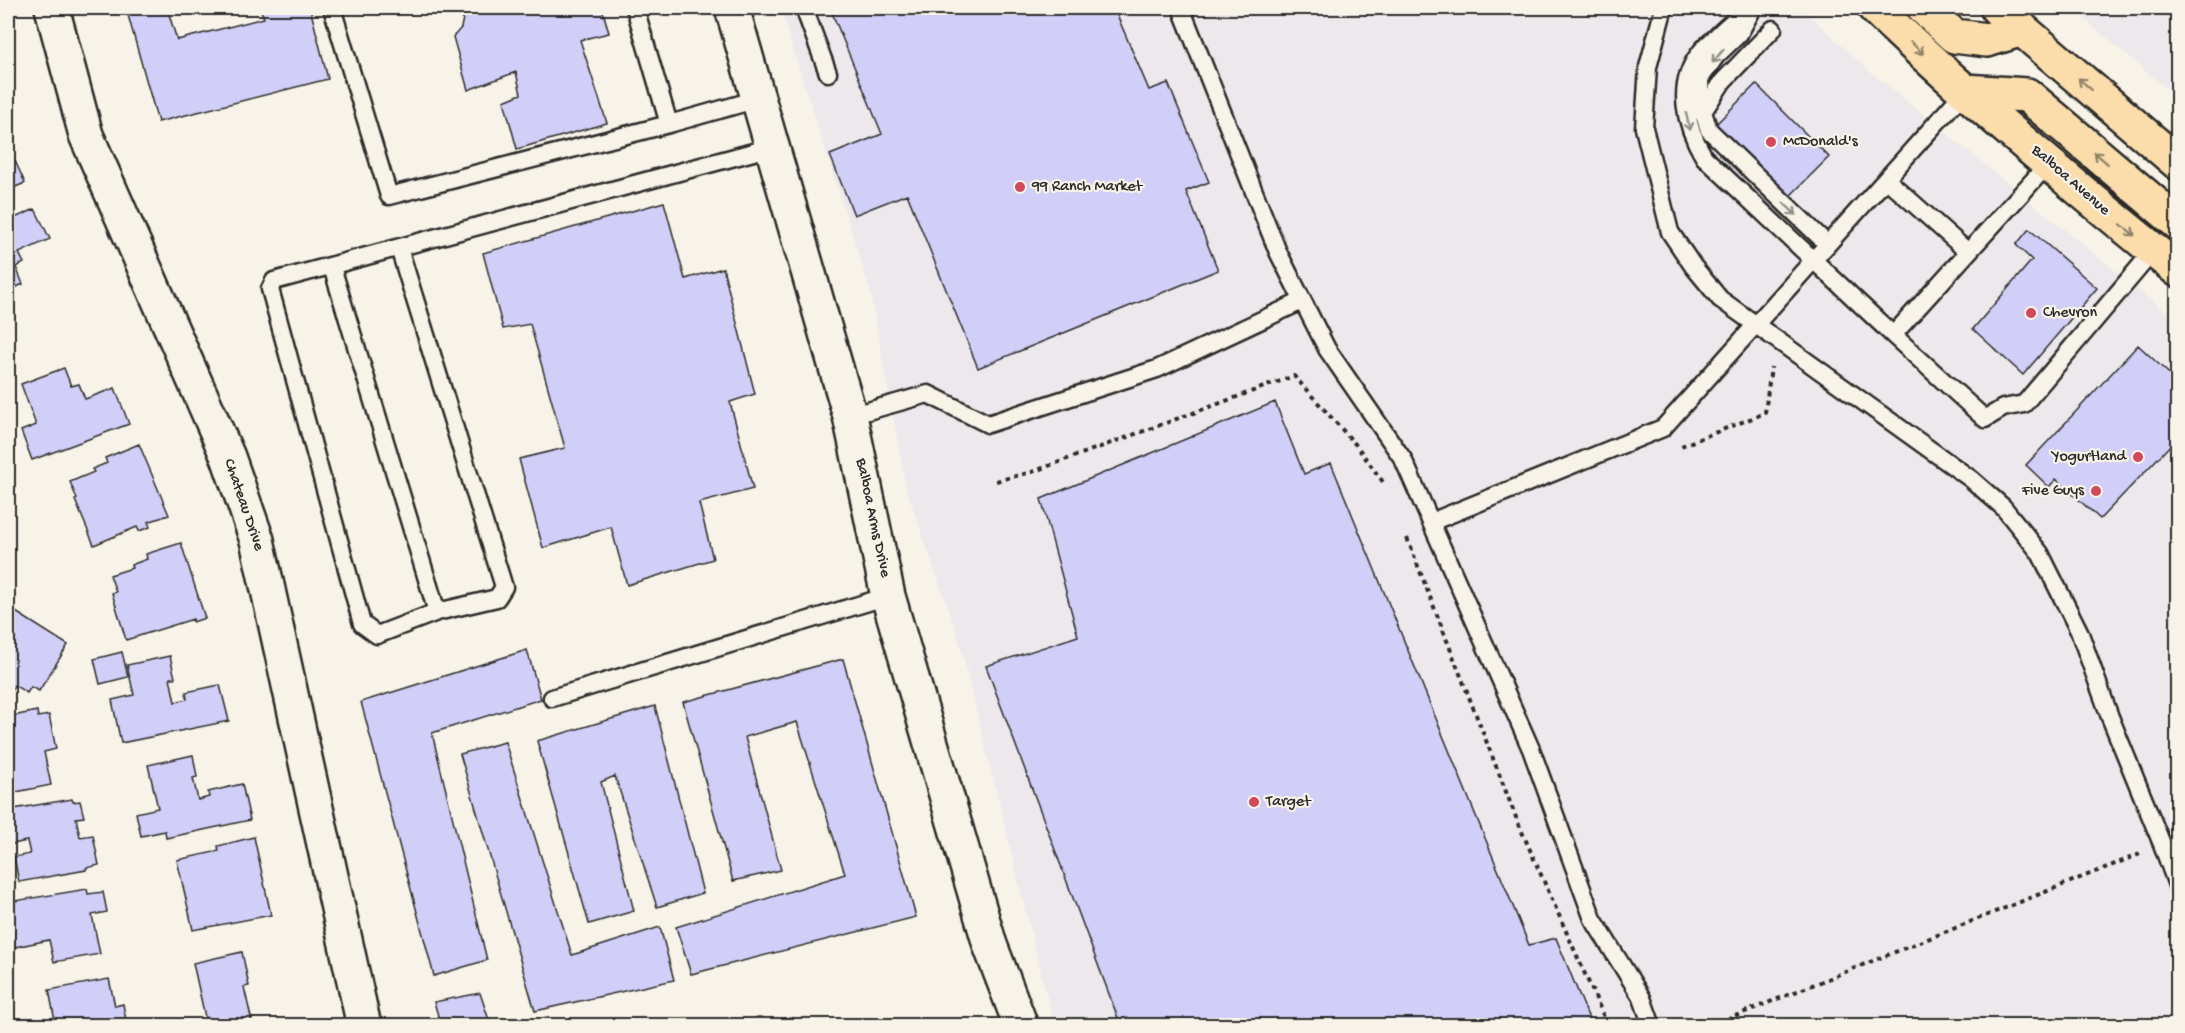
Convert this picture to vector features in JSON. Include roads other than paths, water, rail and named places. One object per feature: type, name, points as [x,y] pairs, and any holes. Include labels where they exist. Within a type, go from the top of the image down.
[{"type":"main road","name":"Balboa Avenue","points":[[1875,8],[1965,91],[2165,260]]},
{"type":"main road","points":[[1924,8],[1954,36],[1987,40],[2022,29]]},
{"type":"main road","points":[[1997,8],[2178,163]]},
{"type":"main road","points":[[1965,91],[2027,95],[2178,223]]},
{"type":"street","name":"Chateau Drive","points":[[52,8],[86,135],[228,457],[257,540],[364,1026]]},
{"type":"street","name":"Balboa Arms Drive","points":[[732,8],[850,416],[888,596],[990,945],[1021,1026]]},
{"type":"lane","points":[[332,8],[389,196],[758,99]]},
{"type":"lane","points":[[635,8],[669,124]]},
{"type":"lane","points":[[804,8],[828,73]]},
{"type":"lane","points":[[1181,8],[1278,252],[1332,357],[1403,459],[1531,749],[1593,919],[1642,998],[1652,1026]]},
{"type":"lane","points":[[1827,244],[1708,130],[1702,113],[1700,79],[1716,56],[1739,33],[1753,9],[1738,16],[1700,53],[1688,74],[1686,117],[1692,137],[1704,157],[1984,419],[2004,408],[2024,404],[2165,260]]},
{"type":"lane","points":[[1663,11],[1648,68],[1644,128],[1670,232],[1693,266],[1720,298],[1971,479],[2003,507],[2040,552],[2079,631],[2110,717],[2178,888]]},
{"type":"lane","points":[[1702,113],[1723,81],[1773,28]]},
{"type":"lane","points":[[1431,522],[1663,428],[1965,91]]},
{"type":"lane","points":[[399,248],[504,587],[497,598],[437,612],[377,635],[362,624],[270,289],[274,281],[772,147]]},
{"type":"lane","points":[[1893,335],[2049,163]]},
{"type":"lane","points":[[1886,179],[1968,252]]},
{"type":"lane","points":[[332,267],[437,612]]},
{"type":"lane","points":[[850,416],[928,394],[988,424],[1157,369],[1302,301]]},
{"type":"lane","points":[[552,698],[888,596]]},
{"type":"place","name":"McDonald's","points":[[1771,142]]},
{"type":"place","name":"99 Ranch Market","points":[[1020,187]]},
{"type":"place","name":"Chevron","points":[[2031,313]]},
{"type":"place","name":"Yogurtland","points":[[2138,457]]},
{"type":"place","name":"Five Guys","points":[[2096,491]]},
{"type":"place","name":"Target","points":[[1254,802]]}]
